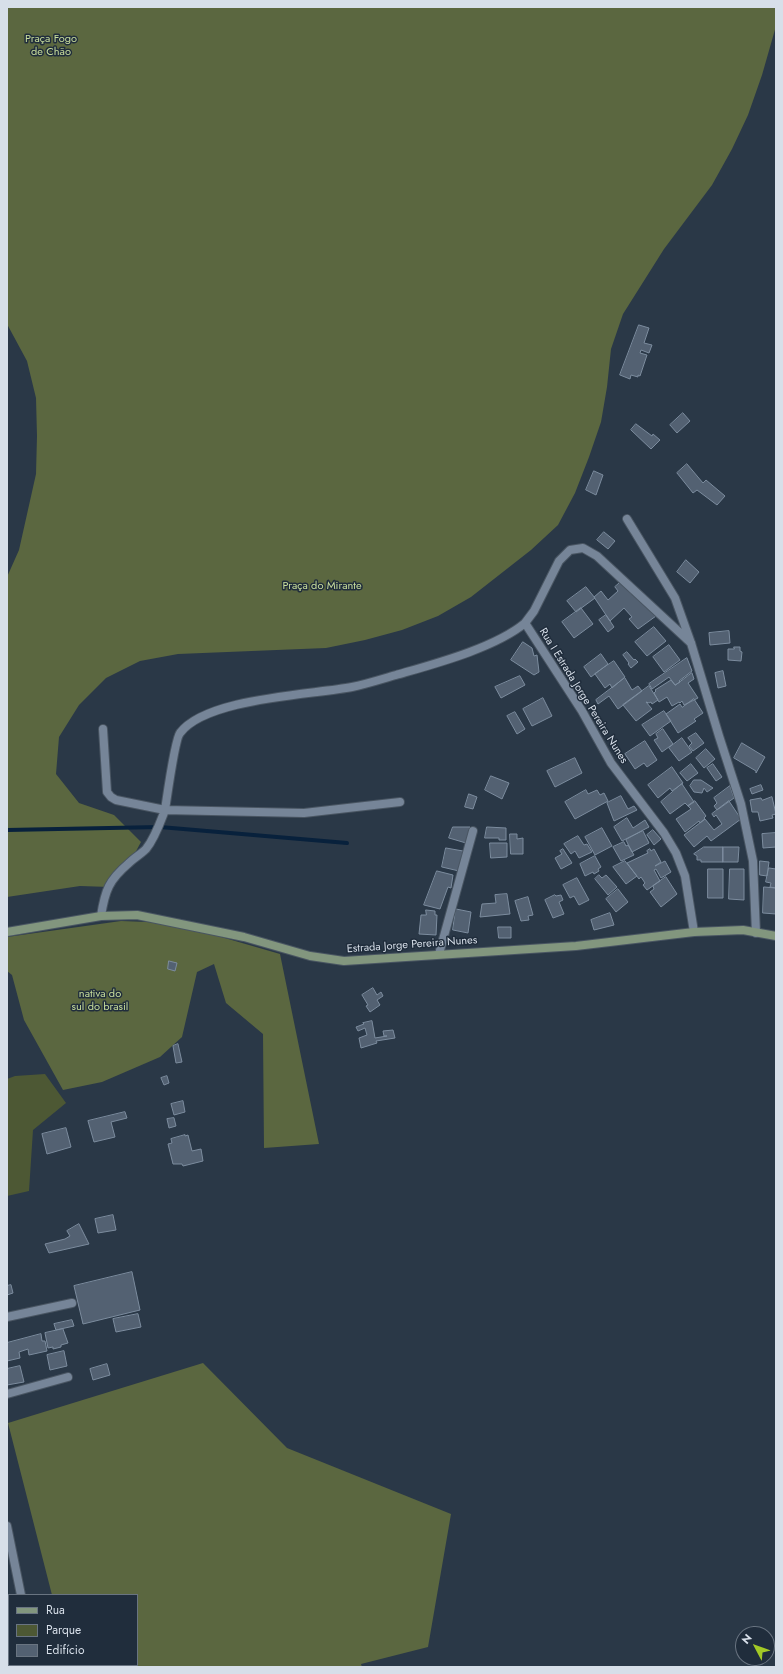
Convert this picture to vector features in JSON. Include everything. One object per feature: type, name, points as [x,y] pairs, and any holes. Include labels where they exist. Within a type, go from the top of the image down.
[{"type":"street","points":[[627,519],[675,598],[691,643],[741,804],[753,861],[756,933]]},
{"type":"street","name":"Rua I Estrada Jorge Pereira Nunes","points":[[691,643],[597,556],[583,548],[570,550],[558,561],[534,612],[525,623],[582,711],[611,763],[664,833],[676,853],[684,876],[694,932]]},
{"type":"street","points":[[101,916],[104,896],[108,884],[116,873],[145,849],[155,835],[165,810],[179,734],[191,721],[205,714],[262,699],[353,687],[428,666],[479,648],[517,630],[525,623]]},
{"type":"street","points":[[102,729],[107,792],[116,800],[165,810],[304,813],[400,802]]},
{"type":"street","points":[[439,954],[473,831]]},
{"type":"street","name":"Estrada Jorge Pereira Nunes","points":[[7,932],[101,916],[137,915],[244,937],[310,956],[344,961],[410,958],[439,954],[576,946],[694,932],[743,930],[776,936]]},
{"type":"street","points":[[7,1317],[72,1303]]},
{"type":"street","points":[[7,1394],[68,1377]]},
{"type":"street","points":[[7,1526],[21,1594]]},
{"type":"green space","points":[[7,7],[776,7],[776,26],[762,75],[748,115],[732,149],[712,185],[664,249],[623,314],[611,349],[601,422],[575,493],[558,525],[531,550],[471,597],[438,616],[402,630],[365,640],[326,648],[178,654],[140,661],[106,678],[79,705],[59,737],[56,774],[79,803],[114,815],[141,842],[123,875],[110,887],[80,886],[7,897],[7,577],[19,550],[36,474],[37,436],[36,398],[27,361],[7,324]]},
{"type":"green space","name":"nativa do sul do brasil","points":[[121,921],[173,923],[280,954],[319,1144],[264,1148],[263,1034],[226,1003],[214,964],[197,972],[182,1037],[160,1057],[102,1082],[63,1090],[24,1020],[12,975],[7,971],[7,937]]},
{"type":"green space","points":[[45,1074],[66,1103],[33,1130],[29,1191],[7,1196],[7,1079],[15,1076]]},
{"type":"green space","points":[[203,1363],[287,1448],[451,1514],[428,1647],[361,1664],[362,1667],[71,1667],[138,1666],[138,1594],[52,1594],[8,1423]]},
{"type":"building","points":[[639,325],[649,328],[644,343],[652,345],[649,353],[641,350],[640,353],[647,355],[640,376],[638,375],[638,377],[631,375],[630,379],[620,375]]},
{"type":"building","points":[[683,413],[690,421],[677,433],[670,425]]},
{"type":"building","points":[[636,424],[660,440],[651,449],[631,430]]},
{"type":"building","points":[[687,464],[703,483],[706,480],[725,496],[717,505],[697,490],[693,493],[677,473]]},
{"type":"building","points":[[594,471],[603,475],[596,495],[586,490]]},
{"type":"building","points":[[604,532],[615,541],[608,549],[597,540]]},
{"type":"building","points":[[686,560],[699,572],[690,583],[677,572]]},
{"type":"building","points":[[622,581],[631,594],[634,592],[656,616],[638,629],[629,619],[632,617],[624,608],[610,621],[594,597],[601,591],[608,600],[618,591],[615,587]]},
{"type":"building","points":[[586,587],[595,598],[576,612],[567,601]]},
{"type":"building","points":[[581,608],[593,624],[574,638],[562,622]]},
{"type":"building","points":[[606,615],[614,627],[608,632],[599,620]]},
{"type":"building","points":[[654,627],[666,641],[647,656],[635,642]]},
{"type":"building","points":[[729,631],[730,643],[710,645],[709,633]]},
{"type":"building","points":[[523,642],[532,648],[534,656],[537,655],[539,672],[534,675],[511,660]]},
{"type":"building","points":[[669,645],[680,660],[664,672],[653,657]]},
{"type":"building","points":[[734,647],[740,647],[740,651],[742,652],[741,661],[728,660],[728,649],[734,649]]},
{"type":"building","points":[[627,652],[634,660],[635,659],[638,662],[631,668],[623,655]]},
{"type":"building","points":[[601,654],[608,664],[591,677],[584,667]]},
{"type":"building","points":[[687,658],[692,671],[679,681],[680,682],[675,685],[669,677],[652,689],[649,684]]},
{"type":"building","points":[[614,661],[625,677],[612,688],[610,684],[605,688],[595,674]]},
{"type":"building","points":[[723,671],[726,686],[718,688],[715,673]]},
{"type":"building","points":[[692,673],[694,679],[688,683],[698,698],[684,705],[682,701],[672,706],[667,697],[659,702],[654,693],[656,691],[655,690],[671,680],[675,685]]},
{"type":"building","points":[[520,676],[525,685],[501,698],[495,687]]},
{"type":"building","points":[[625,678],[632,690],[638,686],[642,691],[618,709],[609,696],[598,704],[596,700]]},
{"type":"building","points":[[649,686],[658,700],[652,704],[651,702],[646,702],[652,709],[636,721],[623,705]]},
{"type":"building","points":[[543,698],[552,716],[532,726],[523,709]]},
{"type":"building","points":[[694,699],[703,713],[694,719],[696,721],[678,733],[666,714],[680,704],[682,707]]},
{"type":"building","points":[[664,711],[671,721],[650,736],[642,725]]},
{"type":"building","points":[[515,712],[525,729],[517,734],[507,716]]},
{"type":"building","points":[[663,729],[673,744],[662,752],[654,740],[658,738],[656,734]]},
{"type":"building","points":[[696,733],[704,743],[693,751],[689,746],[692,743],[688,738]]},
{"type":"building","points":[[682,738],[692,752],[679,761],[669,748]]},
{"type":"building","points":[[645,741],[657,760],[647,767],[644,763],[635,769],[625,754]]},
{"type":"building","points":[[742,743],[765,757],[756,773],[756,771],[734,758]]},
{"type":"building","points":[[706,749],[715,759],[704,768],[696,758]]},
{"type":"building","points":[[575,758],[582,773],[555,787],[547,771]]},
{"type":"building","points":[[691,764],[698,773],[687,781],[680,773]]},
{"type":"building","points":[[713,764],[722,777],[716,781],[707,768]]},
{"type":"building","points":[[672,767],[683,783],[672,791],[670,788],[658,798],[648,785]]},
{"type":"building","points":[[491,776],[509,783],[502,799],[485,790]]},
{"type":"building","points":[[694,780],[701,780],[713,788],[707,792],[704,788],[702,793],[694,792],[690,786]]},
{"type":"building","points":[[682,784],[694,802],[688,806],[685,803],[670,814],[661,802]]},
{"type":"building","points":[[761,785],[763,790],[752,794],[750,789]]},
{"type":"building","points":[[730,786],[734,798],[717,810],[714,806],[717,803],[714,798]]},
{"type":"building","points":[[586,790],[588,794],[597,790],[600,795],[604,793],[608,801],[575,819],[565,802]]},
{"type":"building","points":[[469,794],[477,797],[473,809],[465,807]]},
{"type":"building","points":[[621,796],[628,809],[634,806],[637,810],[614,821],[607,803]]},
{"type":"building","points":[[772,797],[776,814],[772,815],[773,818],[760,821],[758,812],[752,812],[750,800],[761,798],[762,800]]},
{"type":"building","points":[[695,801],[706,816],[700,823],[699,821],[685,832],[676,819],[691,809],[688,806]]},
{"type":"building","points":[[729,801],[741,819],[711,841],[707,836],[694,847],[684,835],[705,819],[714,830],[722,824],[716,815],[714,817],[712,814]]},
{"type":"building","points":[[627,818],[633,828],[645,820],[649,827],[622,841],[614,827]]},
{"type":"building","points":[[453,827],[470,827],[466,843],[449,838]]},
{"type":"building","points":[[487,827],[506,828],[506,840],[499,840],[499,838],[485,838]]},
{"type":"building","points":[[602,828],[612,846],[595,855],[585,837]]},
{"type":"building","points":[[653,830],[661,839],[654,845],[647,835]]},
{"type":"building","points":[[643,831],[649,843],[632,852],[626,840]]},
{"type":"building","points":[[776,833],[776,847],[763,848],[762,834]]},
{"type":"building","points":[[510,834],[517,834],[517,839],[523,838],[523,854],[511,854]]},
{"type":"building","points":[[578,836],[584,845],[587,844],[592,852],[579,858],[575,851],[571,854],[564,844]]},
{"type":"building","points":[[624,842],[626,846],[628,845],[634,855],[621,861],[613,847]]},
{"type":"building","points":[[490,843],[507,843],[507,857],[491,858]]},
{"type":"building","points":[[704,847],[723,847],[723,862],[701,862],[701,860],[697,860],[697,856],[694,854]]},
{"type":"building","points":[[723,847],[739,847],[738,862],[723,862]]},
{"type":"building","points":[[446,848],[463,851],[459,871],[442,867]]},
{"type":"building","points":[[563,849],[572,863],[561,869],[555,858],[562,854],[560,851]]},
{"type":"building","points":[[650,849],[651,851],[654,849],[661,862],[655,866],[665,861],[671,872],[661,878],[656,869],[654,870],[660,881],[647,890],[643,885],[645,883],[641,877],[639,879],[627,863],[648,853],[647,851]]},
{"type":"building","points":[[595,856],[601,867],[598,869],[599,871],[585,876],[580,864]]},
{"type":"building","points":[[625,861],[637,876],[626,884],[613,867]]},
{"type":"building","points":[[760,861],[769,862],[767,876],[760,875]]},
{"type":"building","points":[[769,868],[776,869],[776,888],[770,887],[771,883],[766,882]]},
{"type":"building","points":[[708,869],[723,869],[723,898],[708,898]]},
{"type":"building","points":[[730,869],[744,869],[744,900],[729,899]]},
{"type":"building","points":[[437,871],[453,875],[451,888],[448,887],[440,909],[424,905]]},
{"type":"building","points":[[599,875],[602,878],[606,875],[617,887],[608,895],[595,879]]},
{"type":"building","points":[[666,877],[677,894],[661,907],[650,892],[654,889],[653,886]]},
{"type":"building","points":[[577,878],[589,900],[579,905],[574,896],[570,898],[563,885]]},
{"type":"building","points":[[764,887],[776,888],[776,914],[763,913]]},
{"type":"building","points":[[618,889],[628,902],[616,912],[606,899]]},
{"type":"building","points":[[507,894],[510,914],[480,917],[482,904],[496,903],[495,895]]},
{"type":"building","points":[[555,895],[561,895],[563,900],[559,902],[564,914],[553,918],[545,900]]},
{"type":"building","points":[[528,897],[533,915],[528,916],[529,920],[521,921],[515,901]]},
{"type":"building","points":[[456,909],[471,912],[468,933],[453,930]]},
{"type":"building","points":[[426,910],[435,911],[435,915],[437,915],[436,935],[419,934],[421,915],[426,915]]},
{"type":"building","points":[[610,913],[614,925],[594,930],[591,920]]},
{"type":"building","points":[[498,927],[511,927],[511,938],[499,938]]},
{"type":"building","points":[[169,961],[177,963],[175,971],[168,969]]},
{"type":"building","points":[[373,988],[377,995],[381,992],[383,996],[377,1000],[380,1005],[370,1012],[362,995]]},
{"type":"building","points":[[372,1021],[375,1038],[387,1036],[384,1036],[383,1031],[393,1030],[395,1038],[376,1041],[377,1043],[361,1048],[359,1038],[367,1035],[365,1028],[358,1031],[356,1027],[364,1024],[363,1023]]},
{"type":"building","points":[[178,1044],[182,1062],[176,1063],[173,1046]]},
{"type":"building","points":[[167,1076],[169,1083],[164,1085],[161,1078]]},
{"type":"building","points":[[183,1101],[185,1112],[174,1115],[171,1104]]},
{"type":"building","points":[[125,1112],[127,1118],[111,1122],[115,1137],[94,1142],[88,1121]]},
{"type":"building","points":[[174,1118],[176,1126],[169,1128],[167,1119]]},
{"type":"building","points":[[66,1128],[71,1147],[47,1154],[42,1134]]},
{"type":"building","points":[[188,1135],[192,1151],[201,1149],[203,1161],[183,1166],[182,1164],[173,1164],[168,1144],[172,1143],[171,1139]]},
{"type":"building","points":[[113,1215],[116,1230],[98,1233],[95,1219]]},
{"type":"building","points":[[79,1224],[89,1244],[49,1253],[45,1244],[65,1239],[70,1236],[67,1231]]},
{"type":"building","points":[[132,1272],[140,1310],[83,1324],[74,1286]]},
{"type":"building","points":[[11,1285],[13,1293],[7,1295],[7,1286]]},
{"type":"building","points":[[138,1314],[141,1327],[116,1332],[113,1319]]},
{"type":"building","points":[[72,1320],[74,1326],[56,1330],[54,1324]]},
{"type":"building","points":[[63,1329],[68,1343],[53,1349],[53,1347],[48,1348],[45,1333]]},
{"type":"building","points":[[41,1334],[42,1341],[45,1341],[47,1351],[29,1355],[28,1349],[19,1352],[20,1358],[7,1361],[7,1343]]},
{"type":"building","points":[[64,1351],[67,1366],[50,1370],[47,1355]]},
{"type":"building","points":[[107,1364],[110,1375],[93,1380],[90,1369]]},
{"type":"building","points":[[20,1366],[24,1382],[7,1385],[7,1369]]},
{"type":"waterway","points":[[7,830],[160,827],[347,843]]},
{"type":"park label","name":"Praça Fogo de Chão","points":[[51,45]]},
{"type":"park label","name":"Praça do Mirante","points":[[322,586]]}]
